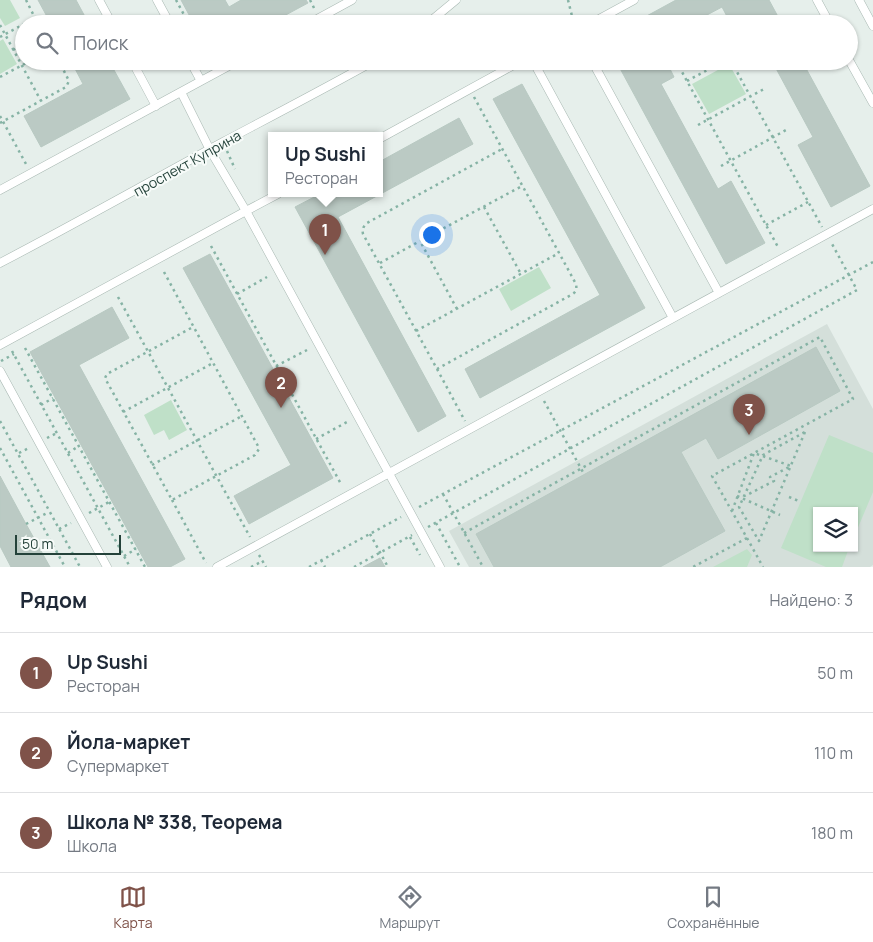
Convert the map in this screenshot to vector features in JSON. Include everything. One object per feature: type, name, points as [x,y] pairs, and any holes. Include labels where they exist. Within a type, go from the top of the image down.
[{"type":"lane","points":[[99,0],[107,15]]},
{"type":"lane","points":[[157,0],[165,15]]},
{"type":"lane","points":[[324,15],[352,0]]},
{"type":"lane","points":[[438,15],[456,0]]},
{"type":"lane","points":[[606,15],[634,0]]},
{"type":"lane","points":[[817,0],[825,15]]},
{"type":"lane","points":[[859,0],[873,26]]},
{"type":"lane","points":[[137,70],[156,106]]},
{"type":"lane","points":[[195,70],[201,81]]},
{"type":"lane","points":[[0,190],[221,70]]},
{"type":"lane","name":"проспект Куприна","points":[[0,263],[72,226],[358,70]]},
{"type":"lane","points":[[383,137],[505,70]]},
{"type":"lane","points":[[538,70],[674,318]]},
{"type":"lane","points":[[597,70],[719,293]]},
{"type":"lane","points":[[855,70],[873,103]]},
{"type":"lane","points":[[181,92],[210,150],[246,212],[440,567]]},
{"type":"lane","points":[[0,345],[273,197]]},
{"type":"lane","points":[[216,567],[873,209]]},
{"type":"lane","points":[[0,371],[107,567]]},
{"type":"path","points":[[26,0],[34,15]]},
{"type":"path","points":[[176,0],[184,15]]},
{"type":"path","points":[[568,0],[572,15]]},
{"type":"path","points":[[0,25],[15,54]]},
{"type":"path","points":[[0,37],[15,29]]},
{"type":"path","points":[[0,77],[15,70]]},
{"type":"path","points":[[24,70],[41,101]]},
{"type":"path","points":[[2,122],[66,87],[68,78],[64,70]]},
{"type":"path","points":[[681,70],[778,247]]},
{"type":"path","points":[[687,81],[707,70]]},
{"type":"path","points":[[354,567],[857,290],[736,70]]},
{"type":"path","points":[[698,125],[764,89]]},
{"type":"path","points":[[437,369],[571,295],[576,292],[577,288],[479,107]]},
{"type":"path","points":[[0,116],[26,164]]},
{"type":"path","points":[[720,166],[786,130]]},
{"type":"path","points":[[459,410],[362,230],[366,223],[502,149]]},
{"type":"path","points":[[379,264],[522,186]]},
{"type":"path","points":[[766,225],[808,202]]},
{"type":"path","points":[[484,207],[521,274]]},
{"type":"path","points":[[420,241],[457,309]]},
{"type":"path","points":[[211,246],[341,484]]},
{"type":"path","points":[[416,331],[559,254]]},
{"type":"path","points":[[308,567],[873,262]]},
{"type":"path","points":[[164,272],[258,446],[258,452],[255,454],[172,500]]},
{"type":"path","points":[[237,294],[267,277]]},
{"type":"path","points":[[118,297],[244,527]]},
{"type":"path","points":[[194,327],[107,374],[106,380],[208,567]]},
{"type":"path","points":[[464,533],[820,337],[853,399],[712,476],[763,567]]},
{"type":"path","points":[[25,348],[145,567]]},
{"type":"path","points":[[276,366],[307,350]]},
{"type":"path","points":[[0,361],[14,354],[130,567]]},
{"type":"path","points":[[123,412],[213,363]]},
{"type":"path","points":[[539,391],[584,474]]},
{"type":"path","points":[[42,405],[53,398]]},
{"type":"path","points":[[152,465],[242,416]]},
{"type":"path","points":[[316,439],[347,422]]},
{"type":"path","points":[[1,423],[80,567]]},
{"type":"path","points":[[805,432],[791,466],[759,541],[738,507],[763,455],[805,432]]},
{"type":"path","points":[[68,453],[79,446]]},
{"type":"path","points":[[0,448],[65,567]]},
{"type":"path","points":[[754,453],[791,466]]},
{"type":"path","points":[[732,511],[754,453]]},
{"type":"path","points":[[743,498],[774,482],[770,477],[791,466]]},
{"type":"path","points":[[443,494],[483,567]]},
{"type":"path","points":[[737,496],[780,515]]},
{"type":"path","points":[[789,497],[801,502]]},
{"type":"path","points":[[26,524],[50,511]]},
{"type":"path","points":[[436,523],[460,567]]},
{"type":"path","points":[[370,534],[388,567]]},
{"type":"path","points":[[410,537],[420,555]]},
{"type":"path","points":[[694,567],[747,538]]},
{"type":"path","points":[[124,556],[136,549]]},
{"type":"path","points":[[321,560],[325,567]]},
{"type":"path","points":[[252,567],[263,561]]},
{"type":"shaded area","points":[[827,324],[873,409],[873,565],[870,567],[469,567],[449,531]]},
{"type":"green space","points":[[0,0],[10,0],[18,15],[15,15],[15,21],[5,26],[0,18]]},
{"type":"green space","points":[[3,39],[15,60],[15,65],[0,74],[0,41]]},
{"type":"green space","points":[[718,70],[732,70],[746,94],[709,114],[692,84]]},
{"type":"green space","points":[[539,267],[551,288],[511,311],[499,289]]},
{"type":"green space","points":[[171,400],[187,430],[169,440],[164,430],[154,435],[144,415]]},
{"type":"green space","points":[[829,435],[873,453],[873,492],[858,528],[858,507],[813,507],[813,552],[848,552],[842,567],[826,567],[781,548]]},
{"type":"green space","points":[[747,549],[752,555],[747,567],[713,567]]},
{"type":"building","points":[[38,0],[76,0],[84,15],[46,15]]},
{"type":"building","points":[[181,0],[225,0],[229,7],[241,0],[306,0],[308,3],[286,15],[189,15]]},
{"type":"building","points":[[676,0],[769,0],[777,15],[726,15],[722,7],[707,15],[648,15]]},
{"type":"building","points":[[76,70],[114,70],[130,99],[41,147],[24,116],[83,84]]},
{"type":"building","points":[[621,70],[670,70],[674,77],[661,84],[718,189],[731,181],[765,243],[726,264]]},
{"type":"building","points":[[777,70],[807,70],[870,186],[831,207],[798,145],[813,137]]},
{"type":"building","points":[[522,84],[645,308],[480,398],[465,369],[600,295],[493,99]]},
{"type":"building","points":[[459,118],[473,144],[383,193],[383,160]]},
{"type":"building","points":[[314,197],[375,197],[338,217],[446,416],[418,432],[295,207]]},
{"type":"building","points":[[210,254],[333,478],[249,524],[234,496],[291,465],[183,268]]},
{"type":"building","points":[[112,307],[129,338],[79,365],[185,559],[170,567],[148,567],[30,352]]},
{"type":"building","points":[[816,347],[840,391],[718,459],[706,438],[681,452],[725,531],[660,567],[494,567],[476,534]]},
{"type":"building","points":[[0,476],[50,567],[11,567],[0,546]]},
{"type":"building","points":[[380,558],[385,567],[363,567]]},
{"type":"place","name":"Up Sushi","points":[[325,255]]},
{"type":"place","name":"Йола-маркет","points":[[281,408]]},
{"type":"place","name":"Школа № 338, Теорема","points":[[749,435]]}]
